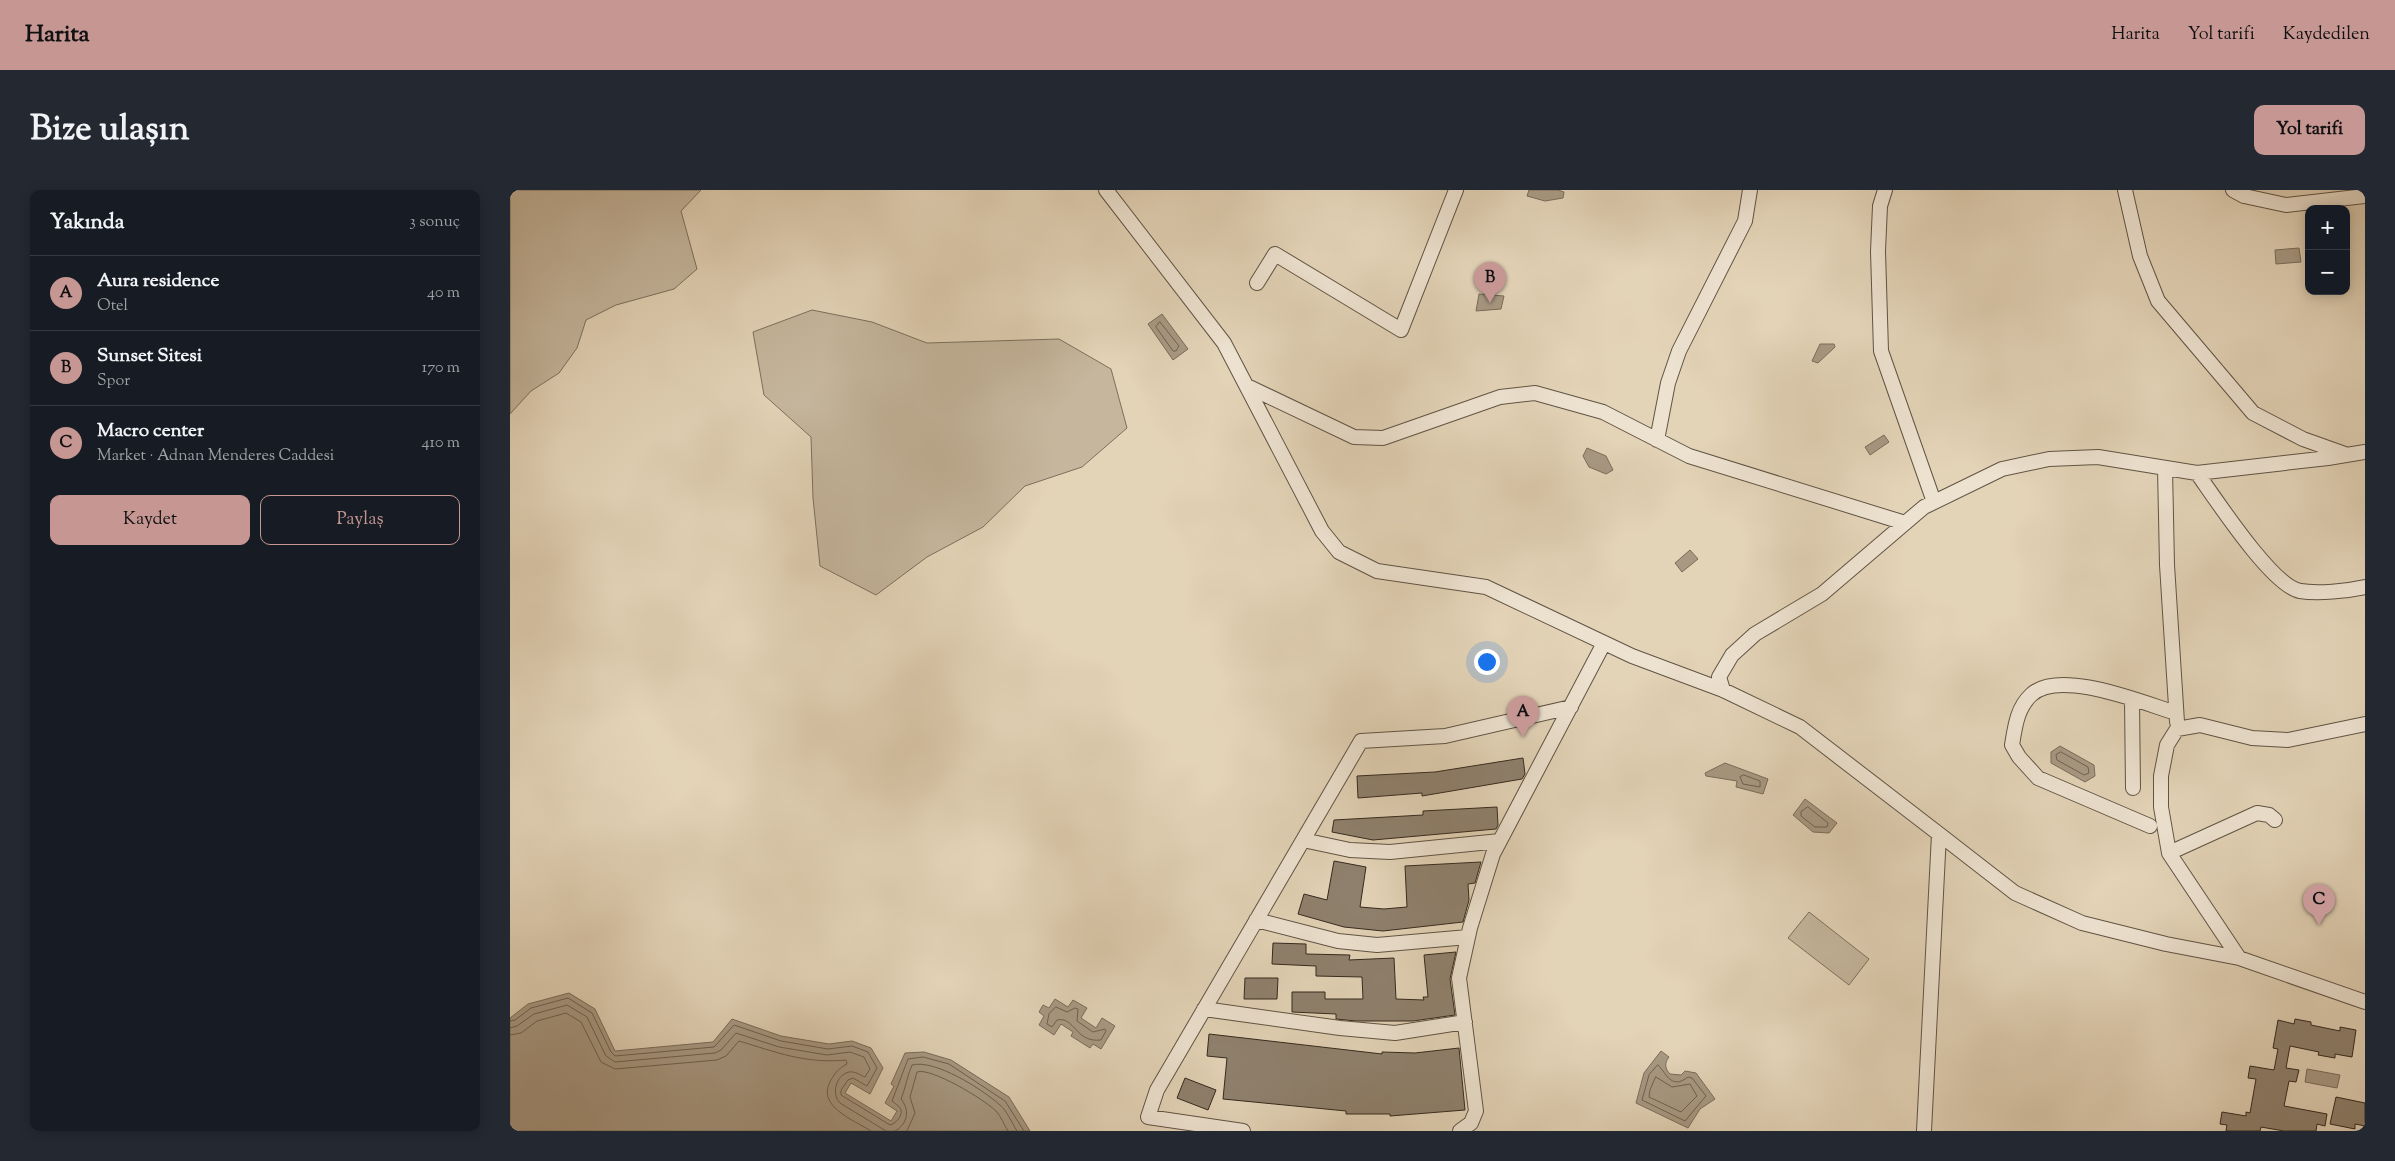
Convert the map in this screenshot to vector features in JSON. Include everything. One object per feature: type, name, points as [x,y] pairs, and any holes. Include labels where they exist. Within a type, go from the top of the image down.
[{"type":"street","points":[[1106,190],[1224,343],[1322,531],[1339,552],[1377,571],[1486,587],[1632,656],[1723,690],[1800,726],[2015,893],[2082,924],[2166,944],[2239,958],[2365,1002]]},
{"type":"street","points":[[1257,283],[1275,254],[1401,330],[1456,190]]},
{"type":"street","points":[[1657,440],[1668,383],[1679,351],[1745,221],[1750,190]]},
{"type":"street","points":[[1885,190],[1880,206],[1878,251],[1881,351],[1934,502]]},
{"type":"street","points":[[2125,190],[2140,256],[2158,301],[2253,413],[2303,439],[2346,455]]},
{"type":"street","points":[[2233,190],[2244,196],[2286,205],[2365,196]]},
{"type":"street","points":[[1247,386],[1354,437],[1383,438],[1500,397],[1535,393],[1602,412],[1689,456],[1905,523]]},
{"type":"street","points":[[1723,690],[1719,677],[1732,655],[1754,634],[1822,594],[1924,507],[2002,469],[2049,459],[2098,457],[2197,473],[2365,452]]},
{"type":"street","points":[[2165,468],[2167,565],[2178,729],[2167,745],[2160,776],[2161,807],[2169,853],[2239,958]]},
{"type":"street","points":[[2197,473],[2258,555],[2281,580],[2298,590],[2351,590],[2365,587]]},
{"type":"street","points":[[1460,1131],[1471,1123],[1476,1110],[1459,978],[1468,937],[1493,854],[1604,643]]},
{"type":"street","points":[[2150,826],[2038,778],[2019,757],[2012,745],[2017,716],[2031,695],[2051,686],[2082,686],[2176,713]]},
{"type":"street","points":[[2132,700],[2133,788]]},
{"type":"street","points":[[1243,1131],[1148,1117],[1157,1090],[1361,741],[1446,736],[1571,707]]},
{"type":"street","points":[[2178,729],[2200,725],[2252,738],[2288,740],[2365,724]]},
{"type":"street","points":[[2169,853],[2257,814],[2269,815],[2275,820]]},
{"type":"street","points":[[1924,1131],[1938,834]]},
{"type":"street","points":[[1303,840],[1350,850],[1390,852],[1500,841]]},
{"type":"street","points":[[1256,920],[1338,941],[1367,944],[1468,937]]},
{"type":"street","points":[[1204,1009],[1340,1028],[1395,1033],[1465,1022]]},
{"type":"shaded area","points":[[510,190],[701,190],[681,211],[697,269],[674,289],[616,305],[586,320],[577,348],[559,373],[531,391],[510,414]]},
{"type":"shaded area","points":[[812,310],[872,322],[927,343],[1059,339],[1111,369],[1127,428],[1082,467],[1025,486],[983,527],[927,557],[876,595],[820,566],[813,498],[811,437],[764,395],[753,332]]},
{"type":"shaded area","points":[[1809,912],[1869,959],[1849,985],[1788,938]]},
{"type":"water","points":[[1529,190],[1558,190],[1564,192],[1563,198],[1545,201],[1527,196]]},
{"type":"water","points":[[2299,248],[2301,262],[2276,264],[2275,250]]},
{"type":"water","points":[[1479,294],[1504,296],[1501,309],[1476,311]]},
{"type":"water","points":[[1162,314],[1188,349],[1173,360],[1148,324]]},
{"type":"water","points":[[1820,344],[1834,344],[1835,347],[1818,363],[1812,361]]},
{"type":"water","points":[[1884,435],[1889,442],[1870,455],[1865,447]]},
{"type":"water","points":[[1587,448],[1606,456],[1613,470],[1606,474],[1589,467],[1583,456]]},
{"type":"water","points":[[1690,550],[1698,559],[1682,572],[1675,563]]},
{"type":"water","points":[[2060,746],[2094,765],[2095,776],[2085,782],[2051,763],[2051,752]]},
{"type":"water","points":[[1725,763],[1768,779],[1763,794],[1736,787],[1737,781],[1706,776],[1705,773]]},
{"type":"water","points":[[1805,799],[1837,823],[1829,833],[1813,832],[1793,815]]},
{"type":"water","points":[[569,993],[595,1009],[615,1051],[713,1042],[732,1019],[781,1036],[829,1044],[852,1041],[871,1048],[883,1068],[870,1094],[851,1083],[845,1093],[891,1121],[897,1111],[885,1103],[894,1086],[891,1084],[905,1053],[924,1052],[951,1060],[1009,1097],[1030,1131],[510,1131],[510,1018],[528,1004]]},
{"type":"water","points":[[1055,999],[1068,1007],[1073,1000],[1087,1008],[1081,1018],[1096,1028],[1102,1018],[1115,1026],[1101,1049],[1093,1044],[1090,1048],[1071,1036],[1073,1032],[1061,1024],[1054,1035],[1039,1025],[1044,1016],[1039,1012],[1043,1005],[1049,1008]]},
{"type":"water","points":[[1661,1051],[1669,1057],[1666,1061],[1666,1066],[1670,1074],[1681,1075],[1685,1071],[1696,1073],[1715,1099],[1700,1109],[1688,1128],[1636,1103],[1644,1073]]},
{"type":"water","points":[[2307,1069],[2340,1075],[2337,1088],[2305,1082]]},
{"type":"building","points":[[1523,758],[1525,774],[1522,779],[1422,796],[1422,793],[1358,798],[1357,776],[1435,772]]},
{"type":"building","points":[[1497,807],[1498,825],[1496,829],[1373,840],[1332,832],[1334,820],[1423,815],[1423,811]]},
{"type":"building","points":[[1334,861],[1366,867],[1360,907],[1384,909],[1407,907],[1405,866],[1481,862],[1475,883],[1468,884],[1469,900],[1463,922],[1383,931],[1344,927],[1298,914],[1304,894],[1327,900]]},
{"type":"building","points":[[1273,943],[1306,944],[1306,954],[1350,955],[1349,960],[1394,958],[1396,999],[1424,1000],[1423,997],[1428,997],[1424,955],[1456,952],[1450,979],[1455,1015],[1413,1021],[1356,1021],[1336,1019],[1336,1014],[1292,1012],[1292,992],[1325,992],[1325,999],[1363,999],[1362,977],[1316,976],[1316,966],[1272,964]]},
{"type":"building","points":[[1245,978],[1278,978],[1277,999],[1244,999]]},
{"type":"building","points":[[2295,1019],[2311,1022],[2311,1025],[2340,1031],[2340,1027],[2356,1030],[2352,1057],[2335,1054],[2335,1058],[2318,1055],[2319,1052],[2290,1046],[2286,1068],[2299,1070],[2296,1082],[2289,1081],[2284,1106],[2327,1114],[2325,1126],[2317,1124],[2316,1131],[2284,1131],[2261,1127],[2260,1131],[2226,1131],[2227,1125],[2220,1124],[2222,1112],[2246,1116],[2246,1112],[2250,1113],[2256,1079],[2248,1078],[2250,1066],[2274,1070],[2278,1049],[2273,1048],[2278,1020],[2294,1024]]},
{"type":"building","points":[[1209,1034],[1382,1054],[1382,1052],[1415,1053],[1459,1048],[1465,1110],[1390,1116],[1390,1114],[1346,1114],[1346,1111],[1223,1099],[1227,1058],[1207,1056]]},
{"type":"building","points":[[1185,1078],[1216,1090],[1208,1110],[1177,1098]]},
{"type":"building","points":[[2336,1097],[2365,1103],[2365,1126],[2355,1124],[2355,1129],[2330,1124]]},
{"type":"place","name":"Sunset Sitesi","points":[[1490,303]]},
{"type":"place","name":"Aura residence","points":[[1523,737]]},
{"type":"place","name":"Macro center","points":[[2319,925]]}]
